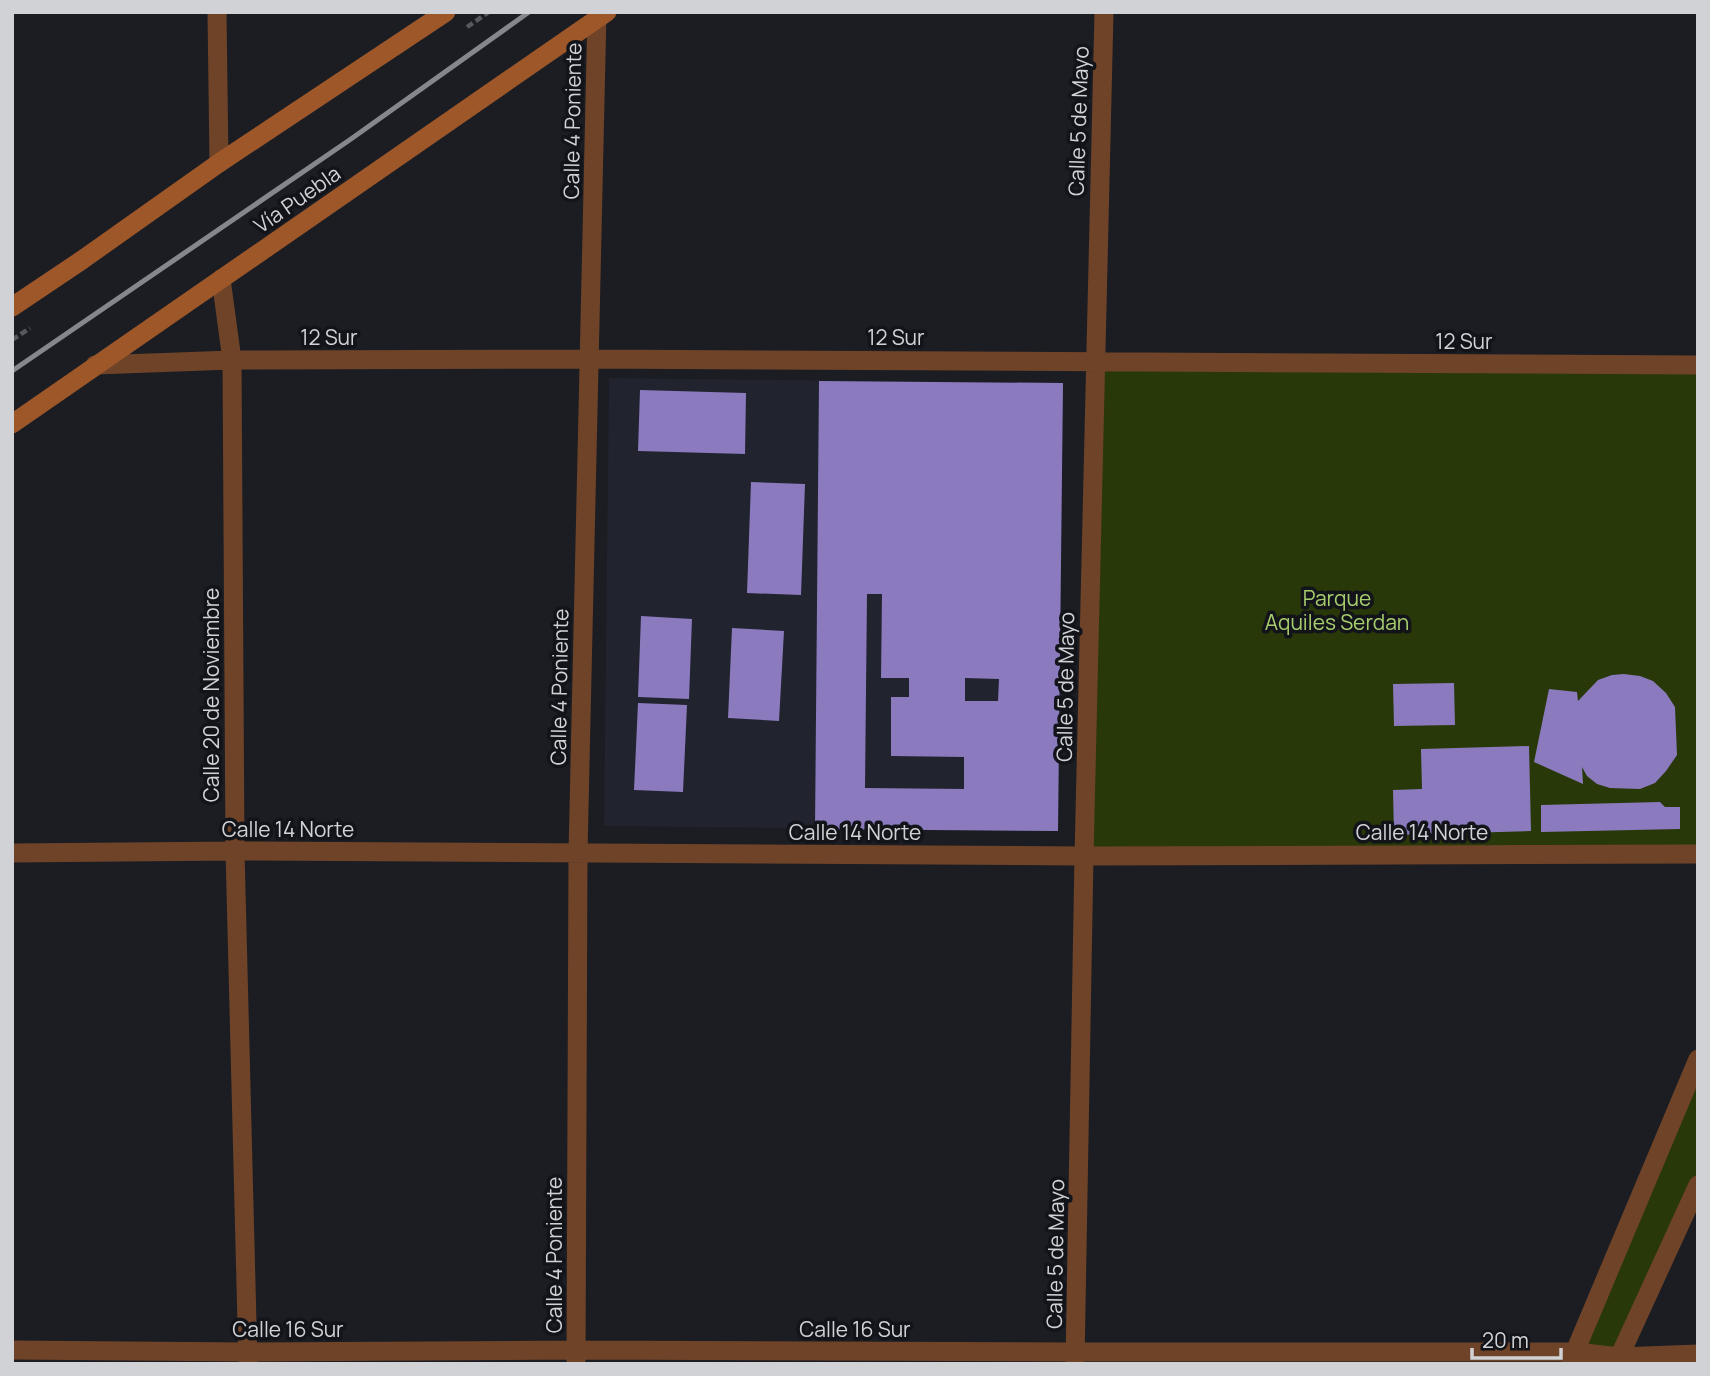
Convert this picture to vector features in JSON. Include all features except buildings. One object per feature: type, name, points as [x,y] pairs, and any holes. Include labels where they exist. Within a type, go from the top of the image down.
[{"type":"main road","points":[[12,307],[219,163],[446,12]]},
{"type":"main road","name":"Vía Puebla","points":[[12,424],[600,15]]},
{"type":"street","points":[[217,12],[219,163]]},
{"type":"street","name":"Calle 5 de Mayo","points":[[1076,1358],[1084,856],[1104,12]]},
{"type":"street","name":"Calle 4 Poniente","points":[[576,1357],[578,853],[600,15]]},
{"type":"street","name":"Calle 20 de Noviembre","points":[[221,279],[232,360],[235,851],[248,1358]]},
{"type":"street","name":"12 Sur","points":[[95,365],[232,360],[590,359],[1698,365]]},
{"type":"street","name":"Calle 14 Norte","points":[[12,853],[235,851],[1084,856],[1698,854]]},
{"type":"street","points":[[1572,1358],[1698,1059]]},
{"type":"street","points":[[1618,1360],[1698,1185]]},
{"type":"street","name":"Calle 16 Sur","points":[[12,1350],[248,1358],[1618,1360],[1698,1354]]},
{"type":"shaded area","points":[[609,378],[1063,383],[1058,831],[604,826]]},
{"type":"green space","name":"Parque Aquiles Serdan","points":[[1095,361],[1698,365],[1698,854],[1084,856]]},
{"type":"green space","points":[[1698,1059],[1698,1185],[1616,1364],[1569,1364]]},
{"type":"railway","points":[[12,371],[351,139],[529,12]]}]
